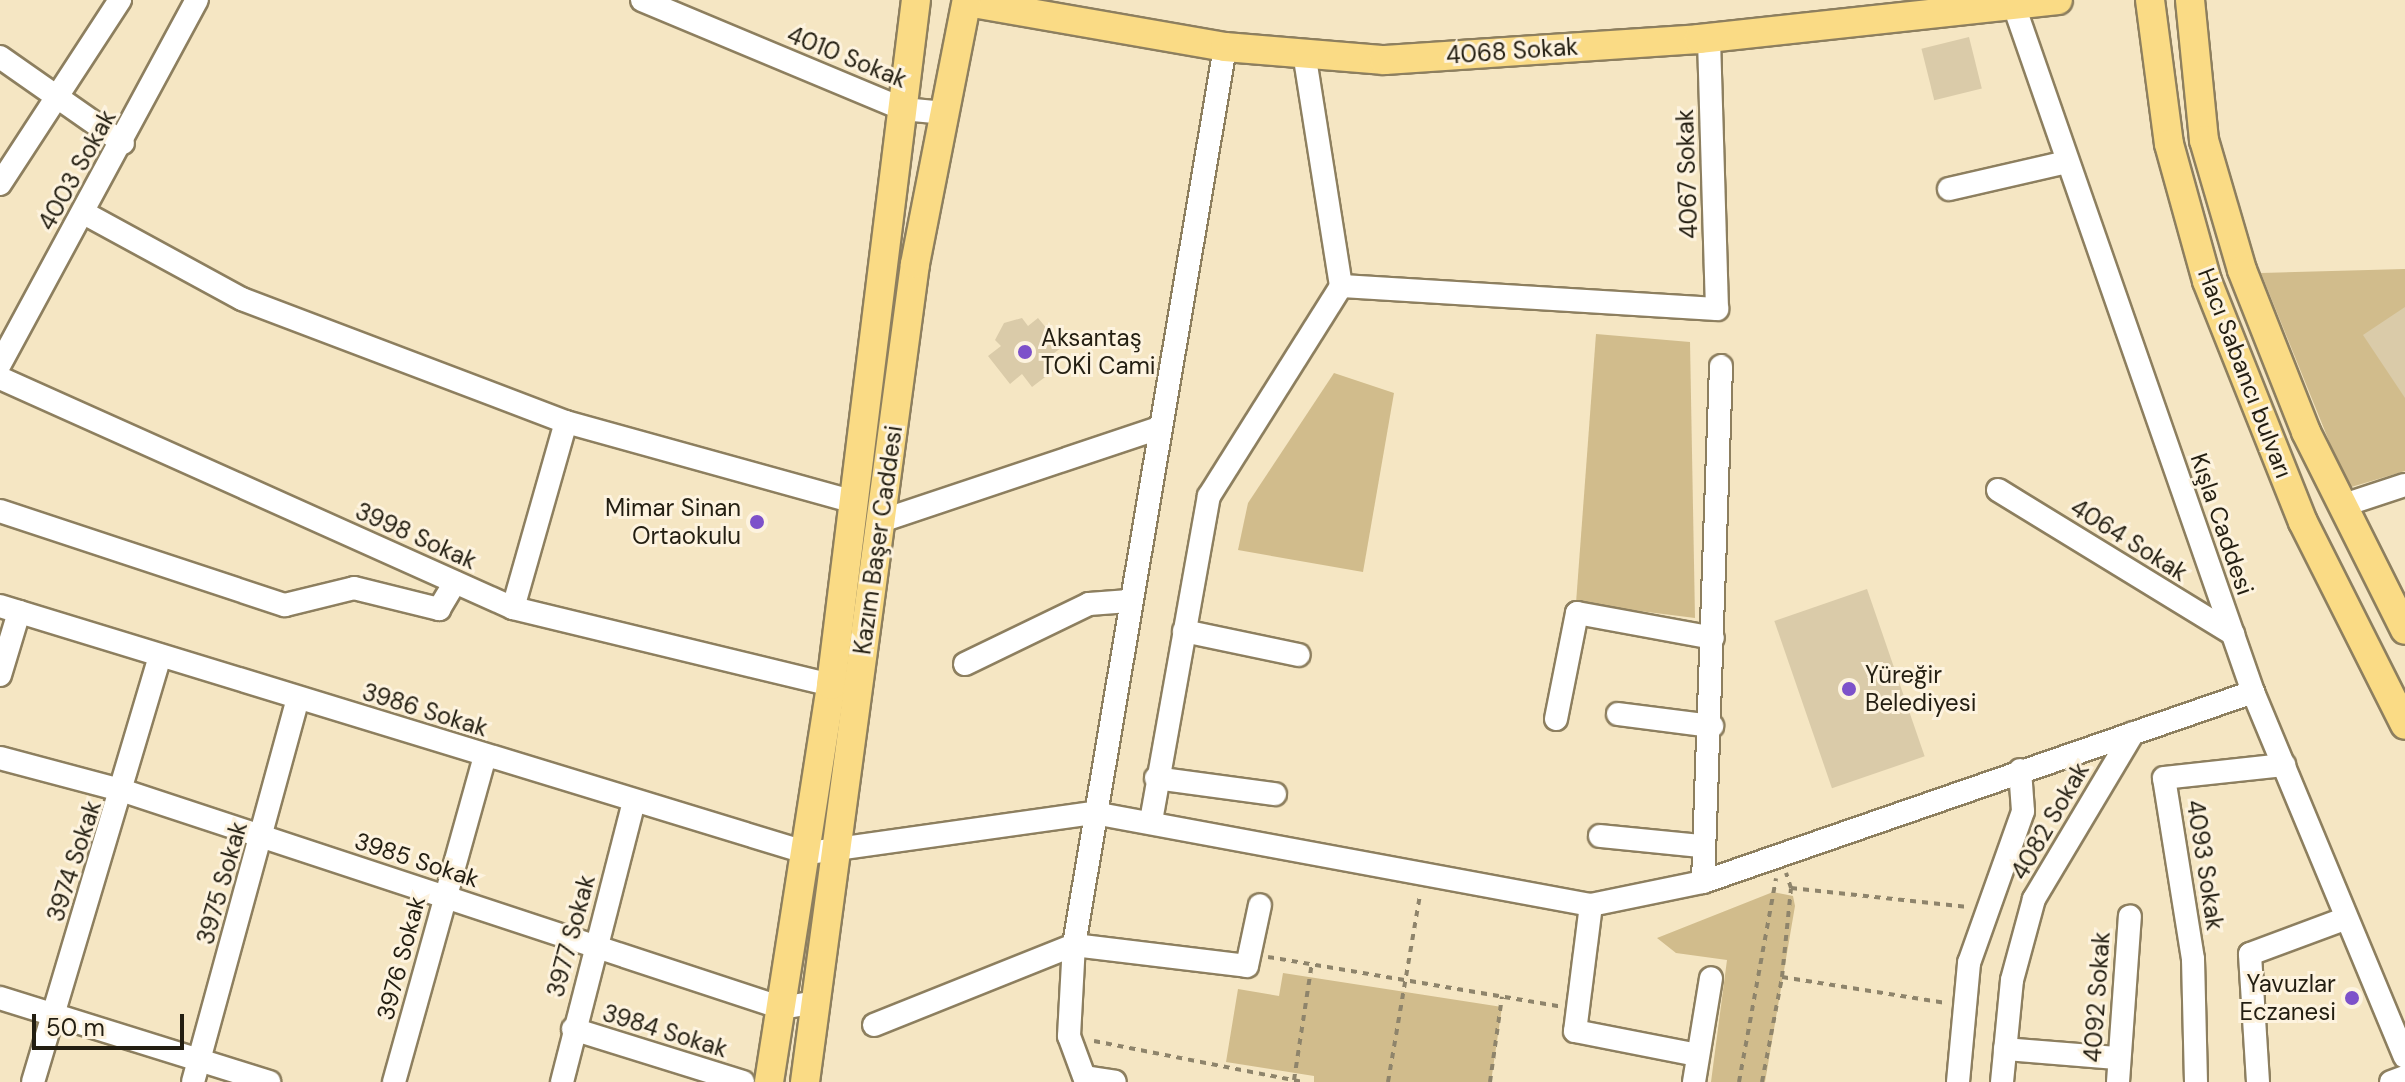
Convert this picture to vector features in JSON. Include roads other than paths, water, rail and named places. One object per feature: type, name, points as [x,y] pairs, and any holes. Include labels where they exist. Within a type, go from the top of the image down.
[{"type":"main road","name":"Kazım Başer Caddesi","points":[[769,1082],[808,853],[831,685],[916,0]]},
{"type":"main road","name":"4068 Sokak","points":[[967,1],[1225,47],[1384,60],[1709,38],[2058,0]]},
{"type":"main road","name":"Hacı Sabancı bulvarı","points":[[2150,0],[2169,144],[2207,281],[2303,522],[2405,725]]},
{"type":"main road","name":"Hacı Sabancı bulvarı","points":[[2190,0],[2204,140],[2242,270],[2341,506],[2405,630]]},
{"type":"main road","name":"Kazım Başer Caddesi","points":[[803,1082],[915,264],[967,1]]},
{"type":"street","points":[[0,184],[120,0]]},
{"type":"street","name":"4003 Sokak","points":[[0,364],[123,143],[197,0]]},
{"type":"street","name":"4010 Sokak","points":[[642,0],[903,109],[945,113]]},
{"type":"street","name":"Kışla Caddesi","points":[[2012,4],[2253,692],[2405,1057]]},
{"type":"street","name":"4067 Sokak","points":[[1341,286],[1717,309],[1709,38]]},
{"type":"street","points":[[1115,1082],[1086,1079],[1069,1036],[1074,945],[1129,601],[1225,47]]},
{"type":"street","points":[[1151,821],[1156,778],[1209,496],[1341,286],[1304,53]]},
{"type":"street","points":[[0,57],[123,143]]},
{"type":"street","points":[[1949,189],[2067,162]]},
{"type":"street","points":[[84,213],[242,299],[566,422],[854,502]]},
{"type":"street","points":[[1703,882],[1700,846],[1712,726],[1721,366]]},
{"type":"street","name":"3998 Sokak","points":[[0,378],[513,608],[831,685]]},
{"type":"street","points":[[513,608],[566,422]]},
{"type":"street","points":[[881,521],[1159,428]]},
{"type":"street","points":[[2341,506],[2405,485]]},
{"type":"street","name":"4064 Sokak","points":[[1998,490],[2233,634]]},
{"type":"street","points":[[0,511],[285,605],[354,588],[439,609],[455,582]]},
{"type":"street","points":[[965,664],[1089,604],[1129,601]]},
{"type":"street","points":[[0,675],[10,609]]},
{"type":"street","name":"3986 Sokak","points":[[10,609],[633,805],[808,853],[1094,813],[1151,821],[1591,905]]},
{"type":"street","points":[[1556,719],[1577,613],[1713,638]]},
{"type":"street","points":[[1184,631],[1299,655]]},
{"type":"street","name":"3974 Sokak","points":[[33,1082],[51,1015],[124,791],[160,655]]},
{"type":"street","points":[[1697,1055],[1575,1031],[1591,905],[1703,882],[2253,692]]},
{"type":"street","name":"3975 Sokak","points":[[193,1082],[298,698]]},
{"type":"street","points":[[1618,714],[1712,726]]},
{"type":"street","name":"4082 Sokak","points":[[2002,1082],[2012,980],[2034,899],[2133,733]]},
{"type":"street","name":"3976 Sokak","points":[[394,1082],[485,756]]},
{"type":"street","name":"3985 Sokak","points":[[0,758],[124,791],[782,1008],[816,1002]]},
{"type":"street","name":"4093 Sokak","points":[[2196,1082],[2193,959],[2164,778],[2284,765]]},
{"type":"street","points":[[1958,1082],[1965,1005],[1984,908],[2023,811],[2020,770]]},
{"type":"street","points":[[1156,778],[1275,794]]},
{"type":"street","name":"3977 Sokak","points":[[562,1082],[573,1029],[633,805]]},
{"type":"street","points":[[1600,836],[1700,846]]},
{"type":"street","points":[[874,1025],[1074,945],[1247,966],[1260,905]]},
{"type":"street","name":"4092 Sokak","points":[[2118,1082],[2130,916]]},
{"type":"street","points":[[2258,1082],[2250,954],[2347,918]]},
{"type":"street","points":[[1694,1082],[1711,978]]},
{"type":"street","points":[[0,998],[269,1082]]},
{"type":"street","name":"3984 Sokak","points":[[573,1029],[743,1082]]},
{"type":"street","points":[[2005,1049],[2118,1058]]},
{"type":"street","points":[[2391,1082],[2405,1077]]},
{"type":"place","name":"Aksantaş TOKİ Cami","points":[[1025,352]]},
{"type":"place","name":"Mimar Sinan Ortaokulu","points":[[757,522]]},
{"type":"place","name":"Yüreğir Belediyesi","points":[[1849,689]]},
{"type":"place","name":"Yavuzlar Eczanesi","points":[[2352,998]]}]
